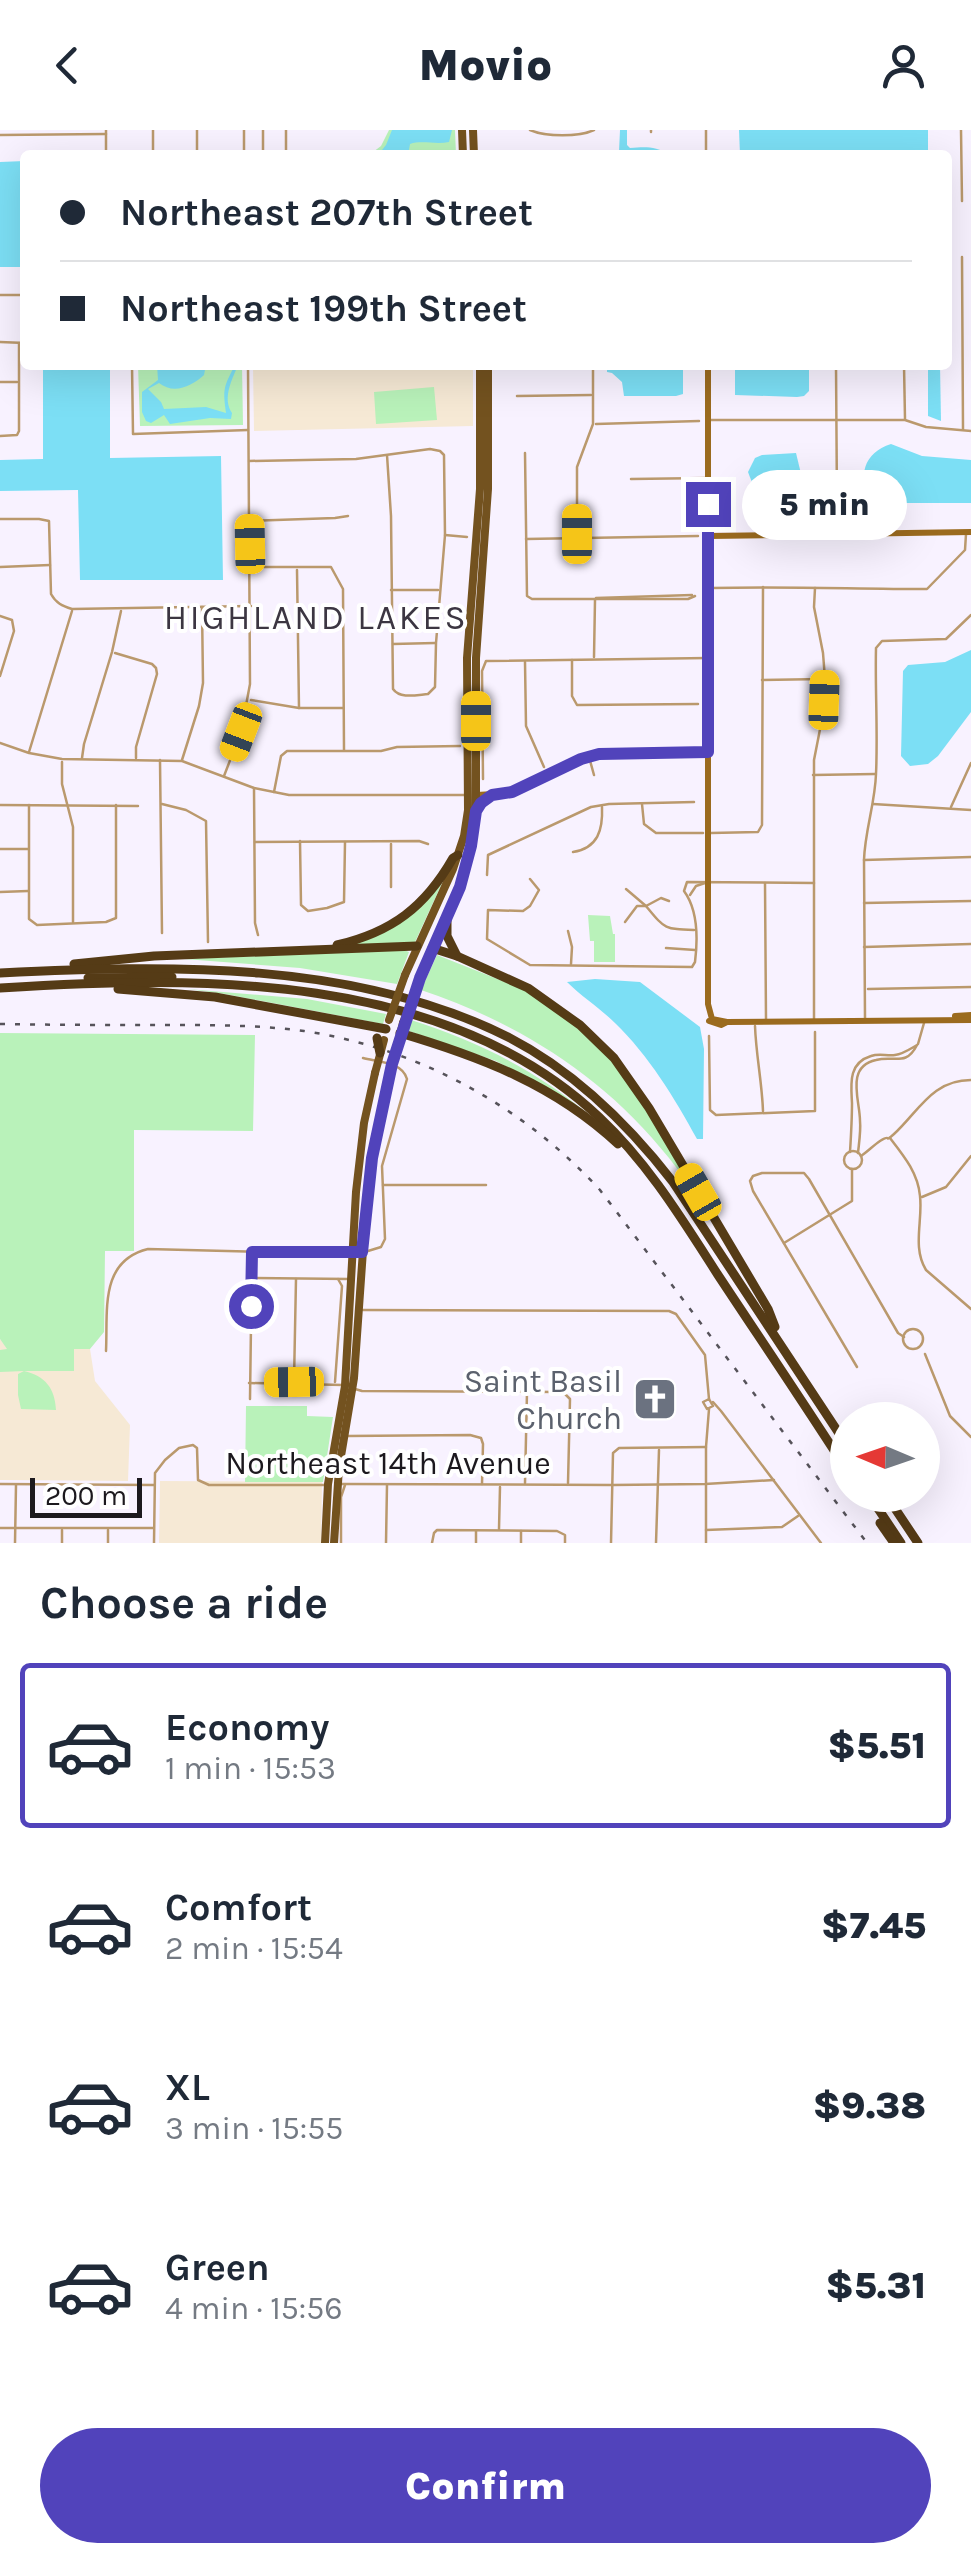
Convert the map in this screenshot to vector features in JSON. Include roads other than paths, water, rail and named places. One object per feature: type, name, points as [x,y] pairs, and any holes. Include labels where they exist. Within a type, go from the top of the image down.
[{"type":"highway","points":[[325,948],[366,938],[396,922],[424,900],[458,855]]},
{"type":"highway","points":[[447,917],[447,936],[458,956]]},
{"type":"highway","points":[[0,970],[154,956],[418,946]]},
{"type":"highway","points":[[432,948],[510,978],[540,996],[580,1024],[614,1058],[657,1121],[775,1327]]},
{"type":"highway","points":[[74,964],[211,966],[335,979],[437,1001],[538,1049],[606,1100],[668,1168],[830,1410]]},
{"type":"highway","points":[[0,970],[178,969],[302,979],[422,1003],[512,1039],[556,1066],[598,1099],[654,1158],[830,1421]]},
{"type":"highway","points":[[0,986],[120,976],[308,988],[423,1011],[504,1045],[578,1094],[610,1122],[655,1172],[830,1435]]},
{"type":"highway","points":[[0,986],[212,984],[315,994],[368,1002],[431,1019],[523,1060],[562,1086],[608,1127],[656,1180],[830,1445]]},
{"type":"highway","points":[[0,986],[14,992],[100,989],[190,994],[384,1031],[380,1053]]},
{"type":"highway","points":[[402,1028],[422,1040],[493,1063],[545,1089],[598,1126],[656,1180]]},
{"type":"highway","points":[[399,1046],[422,1040]]},
{"type":"highway","points":[[876,1512],[894,1543]]},
{"type":"highway","points":[[878,1512],[901,1543]]},
{"type":"highway","points":[[893,1512],[914,1543]]},
{"type":"main road","points":[[462,130],[462,150]]},
{"type":"main road","points":[[476,811],[472,795],[468,658],[480,488],[480,370]]},
{"type":"main road","points":[[384,1031],[458,855],[472,795],[476,658],[488,489],[488,370]]},
{"type":"main road","points":[[353,1310],[350,1279],[388,1077],[420,978],[464,874],[476,811],[492,795]]},
{"type":"main road","points":[[418,946],[432,948]]},
{"type":"main road","points":[[384,1031],[402,1028]]},
{"type":"main road","points":[[325,1543],[345,1436],[361,1143],[380,1053]]},
{"type":"main road","points":[[338,1543],[337,1484],[349,1387]]},
{"type":"street","points":[[961,130],[962,201]]},
{"type":"street","points":[[532,132],[594,131]]},
{"type":"street","points":[[0,135],[106,132]]},
{"type":"street","points":[[962,257],[963,431]]},
{"type":"street","points":[[0,342],[18,343],[19,431],[17,435],[0,436]]},
{"type":"street","points":[[132,370],[133,434],[248,430]]},
{"type":"street","points":[[224,778],[249,699],[248,370]]},
{"type":"street","points":[[577,538],[577,467],[593,424],[593,370]]},
{"type":"street","points":[[708,370],[704,421],[710,588],[704,882],[708,1004],[712,1018],[727,1022],[971,1017]]},
{"type":"street","points":[[836,370],[838,533]]},
{"type":"street","points":[[904,370],[905,420]]},
{"type":"street","points":[[0,382],[18,382]]},
{"type":"street","points":[[517,396],[593,395]]},
{"type":"street","points":[[593,424],[905,420],[926,427],[971,431]]},
{"type":"street","points":[[249,461],[356,458],[430,449],[444,455],[445,536],[436,687],[428,694],[404,696],[393,689],[387,455]]},
{"type":"street","points":[[525,454],[527,596],[532,599],[688,599],[695,596],[594,598]]},
{"type":"street","points":[[631,479],[708,478]]},
{"type":"street","points":[[250,520],[348,516]]},
{"type":"street","points":[[0,519],[49,521],[51,594],[72,609],[251,606]]},
{"type":"street","points":[[709,536],[968,532],[965,550],[927,589],[710,588]]},
{"type":"street","points":[[445,536],[468,537]]},
{"type":"street","points":[[526,539],[698,536]]},
{"type":"street","points":[[0,567],[52,565]]},
{"type":"street","points":[[250,567],[331,567],[343,589],[344,750]]},
{"type":"street","points":[[297,568],[299,708]]},
{"type":"street","points":[[642,804],[644,824],[652,832],[749,833],[761,828],[763,586]]},
{"type":"street","points":[[814,1020],[814,760],[825,679],[814,607],[815,588]]},
{"type":"street","points":[[392,590],[440,590]]},
{"type":"street","points":[[594,598],[594,659]]},
{"type":"street","points":[[182,761],[203,683],[202,607]]},
{"type":"street","points":[[29,753],[72,609]]},
{"type":"street","points":[[82,760],[122,609]]},
{"type":"street","points":[[0,616],[12,620],[14,631],[0,676]]},
{"type":"street","points":[[865,1019],[864,860],[876,774],[876,648],[882,641],[946,639],[971,616]]},
{"type":"street","points":[[392,644],[436,643]]},
{"type":"street","points":[[112,652],[156,668],[136,759]]},
{"type":"street","points":[[482,779],[484,663],[525,659],[709,658]]},
{"type":"street","points":[[525,659],[527,731],[544,767]]},
{"type":"street","points":[[572,659],[572,696],[577,705],[698,704]]},
{"type":"street","points":[[762,680],[825,679]]},
{"type":"street","points":[[249,699],[299,708],[344,708]]},
{"type":"street","points":[[0,743],[62,760],[182,761],[254,788],[312,796],[492,795],[512,792],[599,754],[708,752]]},
{"type":"street","points":[[274,792],[284,752],[460,746]]},
{"type":"street","points":[[589,757],[594,774]]},
{"type":"street","points":[[160,759],[162,933]]},
{"type":"street","points":[[62,760],[62,784],[73,827],[73,924]]},
{"type":"street","points":[[951,809],[971,763]]},
{"type":"street","points":[[814,774],[876,774]]},
{"type":"street","points":[[254,788],[258,935]]},
{"type":"street","points":[[487,875],[488,855],[592,807],[694,802]]},
{"type":"street","points":[[160,804],[186,810],[206,821],[208,942]]},
{"type":"street","points":[[874,804],[971,810]]},
{"type":"street","points":[[29,805],[28,920],[37,925],[106,922],[116,918],[116,805]]},
{"type":"street","points":[[573,852],[585,850],[595,842],[602,826],[602,805]]},
{"type":"street","points":[[0,806],[138,806]]},
{"type":"street","points":[[300,841],[301,905],[308,911],[344,902],[345,841]]},
{"type":"street","points":[[391,841],[391,887]]},
{"type":"street","points":[[255,842],[428,844]]},
{"type":"street","points":[[0,849],[29,849]]},
{"type":"street","points":[[864,860],[971,858]]},
{"type":"street","points":[[530,879],[539,890],[530,906],[523,911],[488,910],[487,939],[530,965],[571,966],[692,966],[696,962],[696,930],[689,896],[684,892],[687,882],[814,883]]},
{"type":"street","points":[[689,896],[704,882]]},
{"type":"street","points":[[765,883],[766,1020]]},
{"type":"street","points":[[626,889],[660,924],[669,929],[696,930]]},
{"type":"street","points":[[0,892],[30,891]]},
{"type":"street","points":[[625,922],[637,906],[661,898],[669,901]]},
{"type":"street","points":[[864,903],[971,901]]},
{"type":"street","points":[[568,931],[571,966]]},
{"type":"street","points":[[864,946],[971,944]]},
{"type":"street","points":[[666,948],[696,950]]},
{"type":"street","points":[[864,989],[971,987]]},
{"type":"street","points":[[908,1019],[971,1017]]},
{"type":"street","points":[[852,1169],[860,1166],[856,1077],[877,1059],[900,1060],[916,1050],[923,1019]]},
{"type":"street","points":[[754,1021],[764,1113]]},
{"type":"street","points":[[709,1036],[710,1110],[716,1115],[815,1111],[815,1032]]},
{"type":"street","points":[[784,1243],[852,1201],[852,1169],[844,1162],[850,1152],[851,1075],[862,1060],[878,1054],[898,1055],[917,1046]]},
{"type":"street","points":[[106,1350],[109,1284],[120,1266],[133,1255],[148,1250],[357,1252],[380,1247],[385,1239],[382,1166],[407,1079],[402,1070],[363,1058]]},
{"type":"street","points":[[850,1152],[860,1154],[890,1138],[930,1094],[946,1084],[971,1080]]},
{"type":"street","points":[[851,1124],[860,1125]]},
{"type":"street","points":[[890,1138],[909,1163],[921,1198],[918,1242],[922,1262],[971,1310]]},
{"type":"street","points":[[921,1198],[946,1187],[971,1156]]},
{"type":"street","points":[[857,1367],[750,1186],[753,1176],[804,1173],[898,1333],[904,1337]]},
{"type":"street","points":[[383,1185],[486,1185]]},
{"type":"street","points":[[250,1399],[252,1252]]},
{"type":"street","points":[[251,1278],[350,1279]]},
{"type":"street","points":[[294,1382],[296,1279]]},
{"type":"street","points":[[334,1384],[342,1286],[338,1279]]},
{"type":"street","points":[[353,1310],[668,1311],[676,1314],[706,1361],[711,1401],[706,1423]]},
{"type":"street","points":[[925,1354],[950,1416],[971,1437]]},
{"type":"street","points":[[706,1543],[703,1404],[707,1380]]},
{"type":"street","points":[[249,1383],[334,1384],[362,1391],[563,1392],[570,1399],[568,1485]]},
{"type":"street","points":[[525,1485],[527,1392]]},
{"type":"street","points":[[703,1404],[711,1401]]},
{"type":"street","points":[[711,1401],[820,1543]]},
{"type":"street","points":[[703,1404],[722,1411]]},
{"type":"street","points":[[345,1436],[481,1438],[482,1484]]},
{"type":"street","name":"Northeast 14th Avenue","points":[[155,1485],[155,1474],[165,1460],[179,1448],[193,1445],[198,1453],[198,1480],[210,1486],[612,1486],[774,1480]]},
{"type":"street","points":[[656,1543],[659,1447]]},
{"type":"street","points":[[611,1543],[612,1453],[620,1448],[706,1448]]},
{"type":"street","points":[[0,1484],[155,1485],[154,1543]]},
{"type":"street","points":[[15,1543],[16,1484]]},
{"type":"street","points":[[386,1543],[387,1484]]},
{"type":"street","points":[[499,1531],[500,1485]]},
{"type":"street","points":[[706,1530],[782,1526],[800,1515]]},
{"type":"street","points":[[0,1528],[154,1528]]},
{"type":"street","points":[[62,1528],[62,1543]]},
{"type":"street","points":[[108,1528],[108,1543]]},
{"type":"street","points":[[432,1541],[437,1530],[557,1530],[565,1535],[565,1543]]},
{"type":"street","points":[[476,1531],[476,1543]]},
{"type":"street","points":[[521,1543],[522,1531]]},
{"type":"water","points":[[392,130],[452,130],[449,142],[419,142],[410,144],[409,150],[382,150]]},
{"type":"water","points":[[620,130],[627,130],[630,148],[660,150],[619,150]]},
{"type":"water","points":[[739,130],[928,130],[928,150],[740,150]]},
{"type":"water","points":[[20,161],[20,267],[0,267],[0,162]]},
{"type":"water","points":[[43,370],[110,370],[110,458],[221,456],[223,580],[80,580],[78,490],[0,491],[0,460],[43,459]]},
{"type":"water","points":[[157,370],[205,370],[188,386],[177,389],[159,383],[148,389],[164,409],[206,407],[226,413],[225,389],[232,370],[236,370],[228,395],[231,419],[170,424],[164,415],[151,423],[146,421],[142,392],[158,380]]},
{"type":"water","points":[[683,370],[683,394],[624,396],[622,382],[607,372]]},
{"type":"water","points":[[735,370],[809,370],[809,391],[804,396],[735,395]]},
{"type":"water","points":[[928,370],[940,370],[941,421],[928,416]]},
{"type":"water","points":[[891,444],[922,456],[971,460],[971,503],[870,501],[864,483],[866,466],[874,453]]},
{"type":"water","points":[[796,453],[803,482],[800,490],[756,493],[748,472],[755,458]]},
{"type":"water","points":[[971,650],[971,712],[938,756],[928,764],[910,766],[901,756],[903,671],[908,665],[945,662]]},
{"type":"water","points":[[567,982],[640,982],[700,1027],[704,1049],[703,1139],[697,1139],[639,1049]]},
{"type":"railway","points":[[0,1024],[219,1025],[304,1031],[346,1039],[427,1066],[502,1107],[570,1159],[600,1190],[867,1543]]},
{"type":"place","name":"Saint Basil Church","points":[[655,1399]]},
{"type":"district","name":"HIGHLAND LAKES","points":[[316,617]]}]
